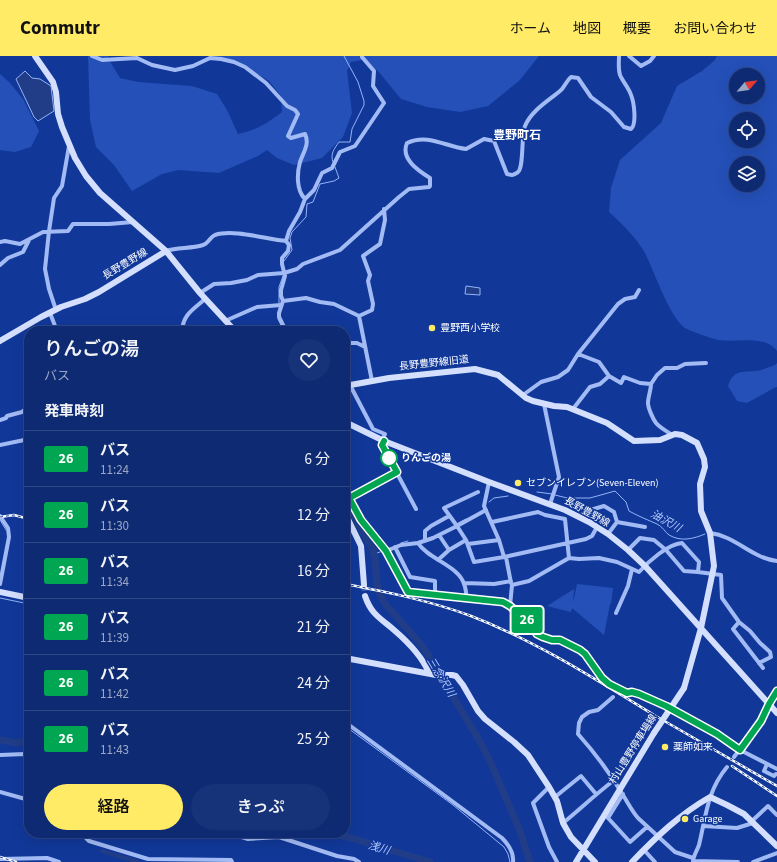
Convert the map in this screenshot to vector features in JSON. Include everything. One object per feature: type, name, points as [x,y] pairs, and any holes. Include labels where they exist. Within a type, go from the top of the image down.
[{"type":"street","points":[[92,56],[107,60],[137,58],[152,65],[175,70],[192,66],[206,59],[221,58],[234,62],[254,73],[266,82],[287,106],[295,110],[298,114],[288,136],[291,138],[305,134],[307,136],[307,144],[300,163],[298,180],[302,196],[305,199]]},
{"type":"street","points":[[200,293],[214,284],[232,284],[258,275],[284,273],[297,269],[303,264],[340,250],[384,209],[409,190],[426,188],[430,186],[430,178],[418,171],[407,155],[406,147],[408,143],[416,139],[426,139],[466,149],[484,139],[494,141],[507,174],[512,175],[518,172],[521,166],[521,153],[525,126],[541,107],[561,91],[571,76],[578,78],[591,97],[611,112],[624,127],[631,129],[634,127],[635,123],[632,95],[620,74],[618,66],[619,56]]},
{"type":"street","points":[[629,56],[641,66],[650,61],[654,56]]},
{"type":"street","points":[[37,57],[53,82],[56,92],[58,114],[69,146],[86,176],[100,193],[166,251],[205,299],[231,326]]},
{"type":"street","points":[[283,326],[279,318],[285,276],[282,258],[288,251],[289,245],[286,241],[289,231],[300,212],[305,199],[314,190],[322,173],[332,168],[340,152],[355,146],[384,103],[373,86],[374,71],[362,57]]},
{"type":"street","points":[[56,326],[45,269],[54,198],[62,186],[69,146]]},
{"type":"street","points":[[359,316],[372,310],[368,281],[370,275],[363,256],[380,244],[385,220],[384,209]]},
{"type":"street","points":[[0,242],[5,241],[20,244],[43,232],[68,231],[73,224],[134,222]]},
{"type":"street","points":[[166,251],[176,248],[188,248],[205,245],[214,235],[234,234],[286,241]]},
{"type":"street","points":[[0,265],[8,258],[23,252],[29,240]]},
{"type":"street","name":"長野豊野線","points":[[27,326],[53,312],[95,294],[166,251]]},
{"type":"street","points":[[523,394],[541,382],[558,377],[568,370],[578,354],[618,304],[625,299],[634,297],[639,290]]},
{"type":"street","points":[[226,321],[257,306],[280,305],[306,298],[334,304],[359,316]]},
{"type":"street","points":[[182,326],[185,316],[205,299]]},
{"type":"street","points":[[359,316],[372,381]]},
{"type":"street","name":"長野豊野線","points":[[0,341],[24,328]]},
{"type":"street","points":[[350,343],[365,347]]},
{"type":"street","points":[[578,354],[599,362],[609,376],[621,383],[624,377],[640,383],[652,384]]},
{"type":"street","points":[[672,435],[656,424],[648,407],[652,384],[657,375],[665,368],[677,368],[685,364],[706,363]]},
{"type":"street","name":"長野豊野線旧道","points":[[350,385],[475,369],[498,375],[526,398],[544,404],[573,409],[607,423],[634,440],[660,440],[672,435],[682,435],[697,443],[704,460],[705,467],[700,484],[701,511],[710,533],[714,573],[701,628]]},
{"type":"street","points":[[573,409],[590,387],[600,384],[609,376]]},
{"type":"street","points":[[350,390],[373,429],[385,434],[382,445],[416,509]]},
{"type":"street","points":[[544,404],[559,468],[559,477],[551,501]]},
{"type":"street","points":[[0,420],[6,418],[6,416],[24,410]]},
{"type":"street","name":"長野豊野線","points":[[350,424],[383,441],[489,482],[551,501],[597,527],[628,550],[645,566],[701,628]]},
{"type":"street","points":[[0,445],[24,440]]},
{"type":"street","points":[[350,497],[397,472]]},
{"type":"street","points":[[489,482],[484,506],[492,522],[505,557],[511,583],[510,606]]},
{"type":"street","points":[[478,492],[444,508],[467,542],[474,562],[505,557],[586,539],[592,536],[597,527]]},
{"type":"street","points":[[350,500],[361,520],[386,551],[408,592],[503,602],[529,622],[537,634],[552,640],[560,640],[580,650],[585,654],[602,678],[609,684],[627,693],[632,692],[639,694],[666,706],[717,734],[740,750],[777,769]]},
{"type":"street","points":[[586,511],[604,506],[614,512],[617,522]]},
{"type":"street","points":[[386,551],[401,545],[418,543],[440,535],[486,510]]},
{"type":"street","points":[[492,522],[538,512],[565,519],[569,558]]},
{"type":"street","points":[[0,516],[8,528],[9,537],[0,584]]},
{"type":"street","points":[[425,540],[425,531],[431,526],[450,516]]},
{"type":"street","points":[[617,522],[645,527]]},
{"type":"street","points":[[608,534],[617,522]]},
{"type":"street","points":[[350,523],[361,546],[364,585]]},
{"type":"street","points":[[710,533],[725,536],[764,558],[777,561]]},
{"type":"street","points":[[440,535],[449,550]]},
{"type":"street","points":[[628,550],[640,538],[654,540],[666,550],[684,571],[714,573],[721,575],[722,598],[739,622],[770,652],[771,657],[760,663]]},
{"type":"street","points":[[438,560],[449,550],[467,542],[499,540]]},
{"type":"street","points":[[418,543],[446,566],[455,570],[464,583],[467,599]]},
{"type":"street","points":[[464,583],[499,584],[529,581],[569,558],[599,558],[617,562],[639,572],[656,556],[674,544],[682,543],[699,562],[698,572]]},
{"type":"street","points":[[395,547],[410,577]]},
{"type":"street","points":[[616,613],[628,586],[632,569]]},
{"type":"street","points":[[400,578],[410,577],[435,581],[435,596]]},
{"type":"street","points":[[0,592],[24,597]]},
{"type":"street","points":[[365,596],[372,611],[411,646],[422,660],[429,673]]},
{"type":"street","points":[[739,622],[732,628],[763,668]]},
{"type":"street","points":[[701,628],[777,712]]},
{"type":"street","name":"村山豊野停車場線","points":[[576,862],[621,792],[654,734],[684,688],[701,628]]},
{"type":"street","points":[[350,659],[436,675],[452,675],[459,679],[478,711],[485,719],[528,755],[555,797],[563,823],[571,837],[595,862]]},
{"type":"street","points":[[734,757],[761,721],[777,691]]},
{"type":"street","points":[[613,697],[598,710],[588,712],[582,717],[579,723],[578,734],[594,751],[633,813],[675,852],[693,860],[738,862]]},
{"type":"street","points":[[350,726],[502,838],[507,843],[514,858],[513,862]]},
{"type":"street","points":[[0,755],[24,754]]},
{"type":"street","points":[[767,764],[764,770],[774,776],[777,774]]},
{"type":"street","points":[[693,860],[697,850],[710,797],[719,778],[727,767]]},
{"type":"street","points":[[555,797],[581,776],[596,794]]},
{"type":"street","points":[[563,823],[613,781]]},
{"type":"street","points":[[549,786],[533,803],[549,847],[557,862]]},
{"type":"street","points":[[0,792],[24,799]]},
{"type":"street","points":[[621,792],[608,818],[630,842],[647,827]]},
{"type":"street","points":[[710,797],[744,814],[777,846]]},
{"type":"street","points":[[632,862],[658,836],[687,812],[710,797]]},
{"type":"street","points":[[703,826],[737,828],[753,822],[768,806],[777,815]]},
{"type":"street","points":[[86,838],[89,841],[148,859],[231,860],[232,862]]},
{"type":"street","points":[[245,838],[264,838]]},
{"type":"street","points":[[282,838],[337,856],[354,859],[359,862]]},
{"type":"street","points":[[644,850],[655,862]]},
{"type":"street","points":[[753,862],[765,860],[777,853]]},
{"type":"street","points":[[0,859],[48,858],[59,862]]},
{"type":"shaded area","points":[[88,56],[108,56],[120,78],[138,82],[192,86],[217,94],[227,110],[238,134],[251,131],[261,126],[282,112],[281,96],[269,81],[248,68],[211,56],[539,56],[520,80],[488,106],[460,112],[427,107],[401,99],[378,71],[362,60],[351,62],[347,71],[352,113],[343,137],[322,158],[294,165],[277,158],[267,150],[258,156],[219,173],[178,170],[162,174],[132,191],[114,165],[96,147],[90,120]]},
{"type":"shaded area","points":[[717,56],[777,56],[777,351],[772,346],[758,341],[719,340],[685,328],[679,323],[668,305],[645,253],[628,231],[609,212],[611,188],[620,160],[661,123],[677,86],[702,71],[714,61]]},
{"type":"shaded area","points":[[25,71],[32,78],[40,79],[51,86],[54,111],[38,121],[34,117],[16,79]]},
{"type":"shaded area","points":[[0,74],[9,82],[23,99],[39,131],[31,147],[15,152],[0,150]]},
{"type":"shaded area","points":[[466,286],[480,288],[480,295],[465,294]]},
{"type":"shaded area","points":[[777,363],[777,387],[747,403],[737,401],[728,386],[735,374],[761,370]]},
{"type":"shaded area","points":[[577,584],[613,588],[604,635],[572,608],[571,612],[547,606],[574,589],[573,603]]},
{"type":"waterway","name":"三念沢川","points":[[333,162],[332,154],[339,142],[350,142],[352,129],[364,105],[358,82],[344,56]]},
{"type":"waterway","name":"三念沢川","points":[[284,261],[292,250],[290,238],[292,232],[306,217],[307,204],[313,202],[320,184],[334,181],[339,178],[335,167]]},
{"type":"waterway","name":"三念沢川","points":[[279,304],[279,287],[283,276]]},
{"type":"waterway","name":"三念沢川","points":[[278,319],[282,326]]},
{"type":"waterway","name":"油沢川","points":[[555,495],[567,498],[590,498],[615,491],[626,502],[629,511],[659,525],[669,535],[687,539],[705,534]]},
{"type":"waterway","name":"油沢川","points":[[537,492],[552,494]]},
{"type":"waterway","name":"油沢川","points":[[489,502],[494,498],[508,496]]},
{"type":"waterway","name":"三念沢川","points":[[350,510],[373,550],[377,584],[385,604],[425,650],[479,740],[490,761],[520,831],[530,862]]},
{"type":"waterway","name":"油沢川","points":[[458,523],[466,519]]},
{"type":"waterway","points":[[0,520],[6,530]]},
{"type":"waterway","name":"油沢川","points":[[401,543],[408,541]]},
{"type":"waterway","name":"油沢川","points":[[374,554],[380,552]]},
{"type":"waterway","points":[[0,598],[24,603]]},
{"type":"waterway","points":[[350,730],[453,805],[504,847],[510,862]]},
{"type":"waterway","name":"浅川","points":[[0,740],[16,743],[24,742]]},
{"type":"waterway","name":"浅川","points":[[350,838],[430,862]]},
{"type":"waterway","points":[[102,851],[138,862]]},
{"type":"tunnel","points":[[364,585],[365,596]]},
{"type":"railway","points":[[0,517],[14,515],[24,518]]},
{"type":"railway","points":[[350,585],[425,601],[471,616],[519,637],[565,661],[654,715],[777,786]]},
{"type":"railway","points":[[732,766],[777,796]]},
{"type":"railway","points":[[0,857],[16,862]]},
{"type":"bus line","name":"26","points":[[350,497],[397,472],[382,445],[384,441]]},
{"type":"bus line","name":"26","points":[[350,500],[361,520],[386,551],[408,592],[503,602],[529,622],[537,634],[552,640],[560,640],[580,650],[585,654],[602,678],[609,684],[627,693],[632,692],[639,694],[666,706],[717,734],[740,750],[761,721],[777,691]]},
{"type":"place","name":"豊野西小学校","points":[[432,328]]},
{"type":"place","name":"りんごの湯","points":[[389,458]]},
{"type":"place","name":"セブンイレブン(Seven-Eleven)","points":[[518,483]]},
{"type":"place","name":"薬師如来","points":[[665,747]]},
{"type":"place","name":"Garage","points":[[685,819]]},
{"type":"district","name":"豊野町石","points":[[517,135]]}]
